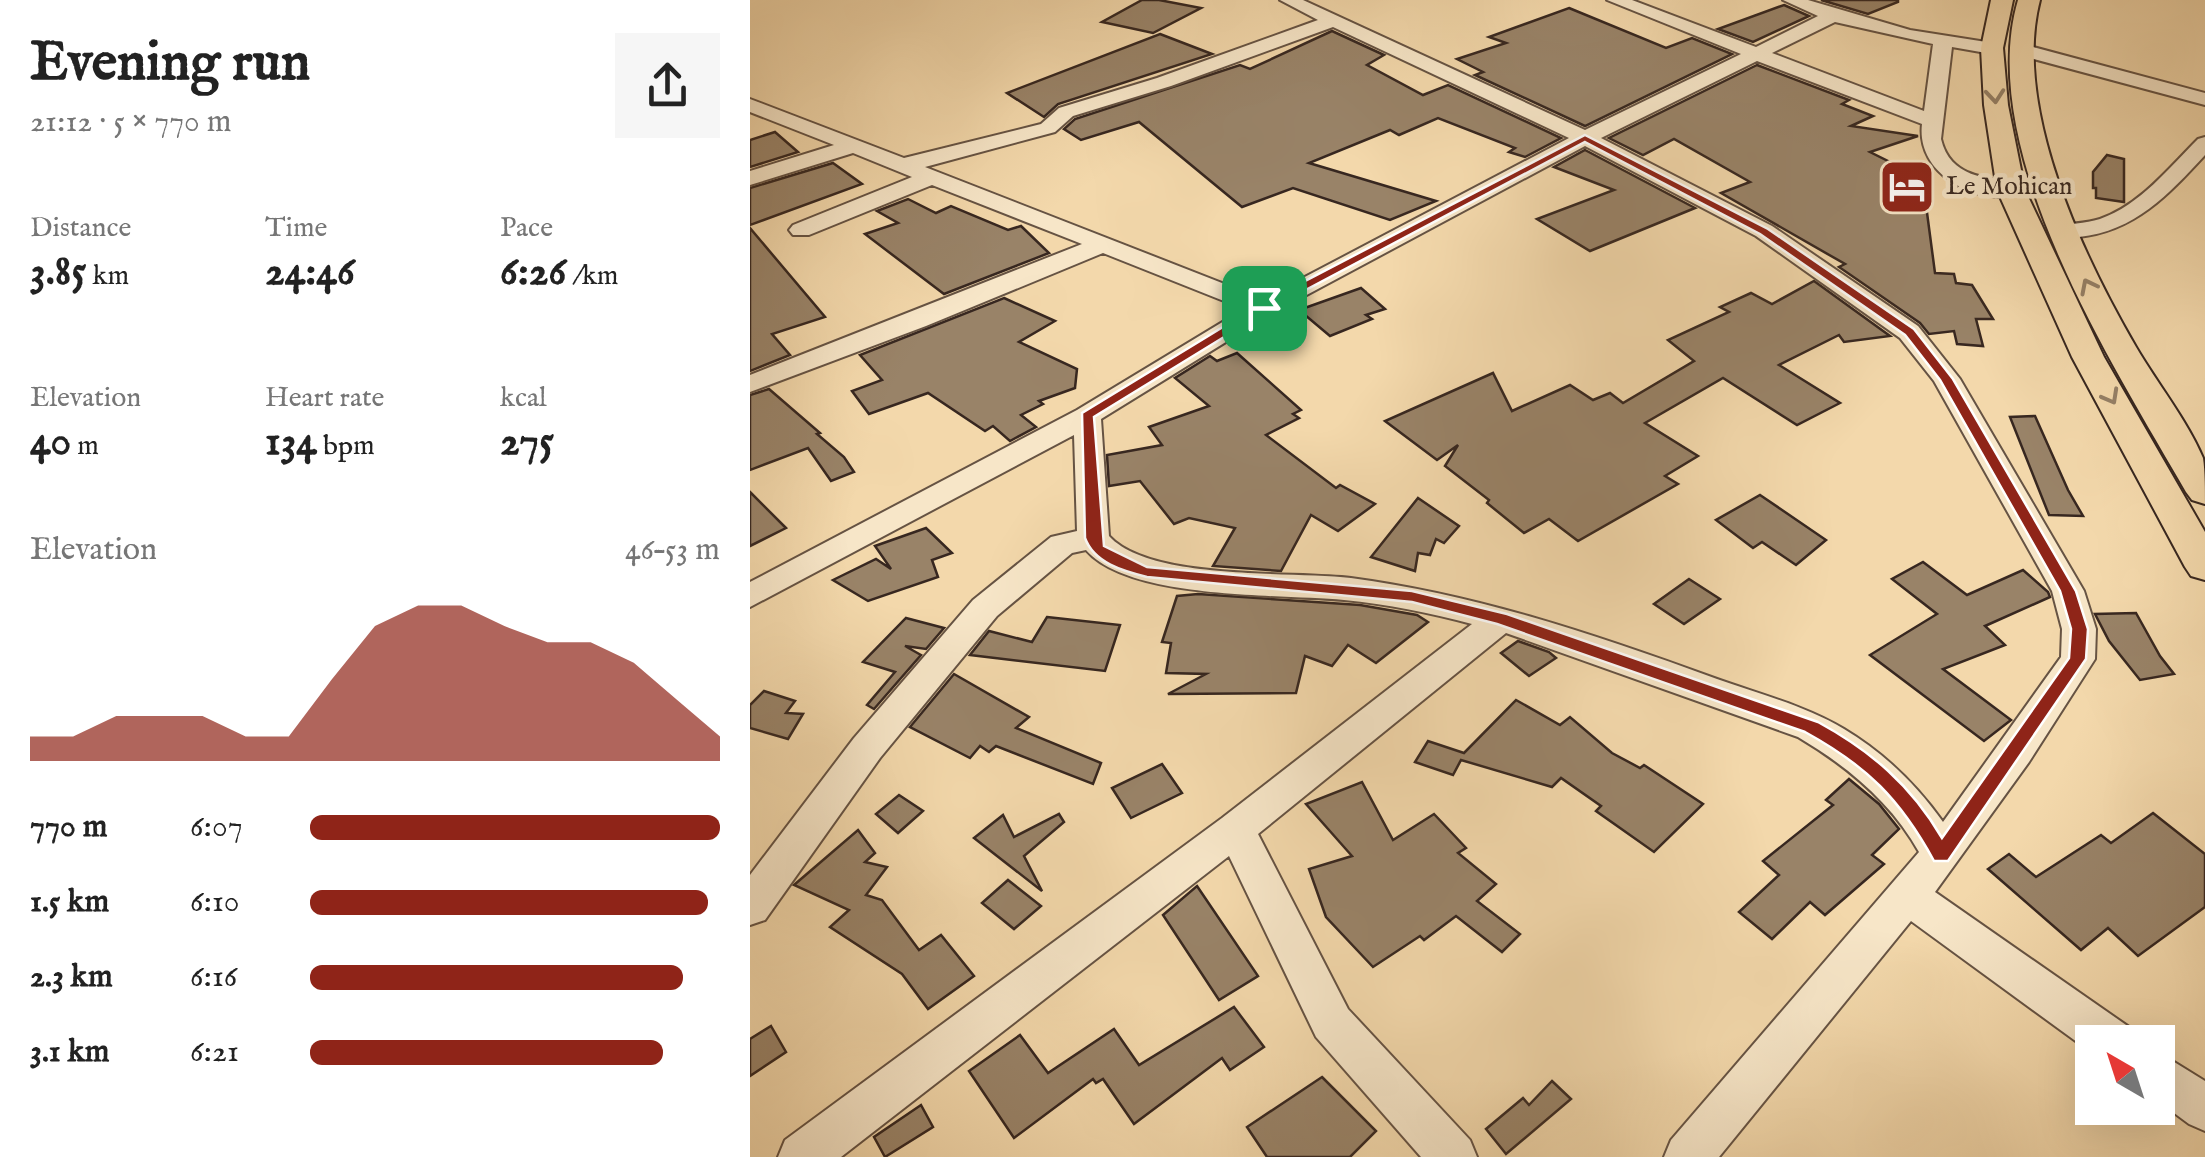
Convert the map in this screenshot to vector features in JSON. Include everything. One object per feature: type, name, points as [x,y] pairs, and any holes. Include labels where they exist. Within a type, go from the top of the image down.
[{"type":"main road","points":[[2002,0],[2007,49],[2052,208],[2205,492]]},
{"type":"main road","points":[[2030,0],[2007,49],[1996,106],[2011,190],[2088,356],[2205,567]]},
{"type":"street","points":[[1289,0],[1585,138],[1764,231],[1910,332],[1946,379],[2068,591],[2080,629],[2078,659],[1941,855],[1688,1157]]},
{"type":"street","points":[[1616,0],[1933,121]]},
{"type":"street","points":[[1796,1],[1833,16],[1943,42],[2007,49],[2205,99]]},
{"type":"street","points":[[750,596],[1087,416],[1264,308],[1585,138],[1833,16]]},
{"type":"street","points":[[904,164],[980,149],[1048,128],[1066,112],[1164,82],[1334,21]]},
{"type":"street","points":[[1943,42],[1933,121],[1932,150],[1938,165],[1958,179],[2011,190]]},
{"type":"street","points":[[753,108],[1264,308]]},
{"type":"street","points":[[2062,232],[2101,228],[2139,210],[2205,143]]},
{"type":"street","points":[[750,178],[854,146]]},
{"type":"street","points":[[801,230],[934,176]]},
{"type":"street","points":[[750,384],[917,321],[1103,244]]},
{"type":"street","points":[[1087,416],[1093,538],[1097,549],[1128,567],[1147,572],[1412,596],[1501,618],[1812,727],[1853,750],[1886,778],[1916,810],[1941,855]]},
{"type":"street","points":[[750,908],[867,748],[984,608],[1062,544],[1093,538]]},
{"type":"street","points":[[802,1157],[1236,829],[1501,618]]},
{"type":"street","points":[[1236,829],[1332,1023],[1453,1157]]},
{"type":"street","points":[[1907,895],[2090,1025]]},
{"type":"street","points":[[2175,1086],[2205,1108]]},
{"type":"building","points":[[1142,0],[1201,8],[1153,33],[1102,22]]},
{"type":"building","points":[[1821,0],[1898,0],[1898,2],[1868,14]]},
{"type":"building","points":[[1784,5],[1809,16],[1753,42],[1718,29]]},
{"type":"building","points":[[1569,8],[1666,48],[1692,38],[1732,54],[1585,126],[1475,75],[1483,72],[1457,59],[1506,43],[1489,37]]},
{"type":"building","points":[[1332,31],[1384,55],[1367,65],[1423,95],[1448,85],[1561,138],[1525,157],[1509,152],[1515,148],[1438,118],[1399,135],[1390,130],[1309,163],[1436,201],[1390,220],[1293,188],[1242,207],[1139,122],[1081,140],[1064,129],[1075,119],[1240,65],[1250,69]]},
{"type":"building","points":[[1160,34],[1212,54],[1058,104],[1044,117],[1007,93]]},
{"type":"building","points":[[1757,65],[1849,100],[1842,104],[1873,116],[1851,126],[1918,136],[1870,152],[1902,168],[1924,192],[1911,193],[1926,205],[1935,273],[1954,274],[1956,283],[1972,285],[1993,319],[1976,319],[1983,346],[1957,344],[1954,331],[1929,334],[1920,323],[1839,267],[1845,264],[1721,193],[1750,182],[1674,139],[1643,155],[1609,138]]},
{"type":"building","points":[[775,132],[798,152],[750,167],[750,140]]},
{"type":"building","points":[[1585,150],[1695,208],[1590,251],[1537,219],[1614,190],[1554,167]]},
{"type":"building","points":[[2107,155],[2124,159],[2124,202],[2096,198],[2093,172]]},
{"type":"building","points":[[833,163],[862,184],[750,225],[750,188]]},
{"type":"building","points":[[908,199],[936,213],[951,206],[1008,230],[1021,226],[1049,253],[944,294],[865,234],[898,223],[877,211]]},
{"type":"building","points":[[750,228],[825,317],[772,334],[790,355],[750,371]]},
{"type":"building","points":[[1814,281],[1890,336],[1844,342],[1839,335],[1779,365],[1840,403],[1797,425],[1723,378],[1645,423],[1698,456],[1665,476],[1678,484],[1578,541],[1549,519],[1524,533],[1445,466],[1458,445],[1437,460],[1385,421],[1493,373],[1512,411],[1570,385],[1593,400],[1610,393],[1623,403],[1694,361],[1668,340],[1729,312],[1720,307],[1751,293],[1772,304]]},
{"type":"building","points":[[1361,288],[1385,309],[1366,315],[1372,319],[1330,336],[1299,310]]},
{"type":"building","points":[[1004,298],[1055,321],[1019,342],[1077,369],[1075,388],[1039,401],[1043,404],[1021,415],[1036,427],[1010,441],[993,426],[985,431],[928,393],[869,414],[852,391],[882,380],[860,355]]},
{"type":"building","points":[[1237,353],[1301,410],[1293,414],[1299,418],[1266,435],[1336,488],[1340,485],[1375,504],[1338,531],[1311,515],[1281,571],[1213,566],[1235,528],[1189,518],[1174,524],[1140,481],[1109,486],[1107,455],[1162,445],[1149,427],[1209,406],[1175,378],[1210,356],[1217,361]]},
{"type":"building","points":[[769,389],[820,433],[817,434],[844,457],[854,472],[831,481],[808,448],[750,470],[750,395]]},
{"type":"building","points":[[2035,416],[2083,516],[2049,515],[2010,417]]},
{"type":"building","points":[[750,492],[786,528],[750,546]]},
{"type":"building","points":[[1760,495],[1826,540],[1796,565],[1762,542],[1753,548],[1716,520]]},
{"type":"building","points":[[1418,498],[1459,526],[1444,543],[1436,539],[1430,555],[1418,553],[1415,571],[1371,557]]},
{"type":"building","points":[[926,528],[952,553],[932,560],[938,577],[868,601],[833,580],[876,559],[891,569],[875,546]]},
{"type":"building","points":[[1923,562],[1967,595],[2023,570],[2050,597],[1985,626],[2005,645],[1943,669],[2011,720],[1984,741],[1870,655],[1937,614],[1892,579]]},
{"type":"building","points":[[1689,579],[1720,599],[1684,624],[1654,604]]},
{"type":"building","points":[[1198,594],[1360,605],[1417,615],[1428,622],[1376,663],[1348,645],[1332,666],[1305,656],[1296,693],[1168,694],[1206,674],[1166,673],[1171,643],[1162,642],[1177,596]]},
{"type":"building","points":[[2136,613],[2174,674],[2140,680],[2109,641],[2095,614]]},
{"type":"building","points":[[1047,617],[1120,625],[1105,671],[970,655],[989,631],[1032,642]]},
{"type":"building","points":[[906,618],[944,628],[926,649],[905,646],[921,655],[874,709],[867,705],[895,672],[863,662]]},
{"type":"building","points":[[1518,641],[1556,658],[1529,676],[1501,653]]},
{"type":"building","points":[[954,674],[1029,717],[1016,728],[1101,763],[1093,784],[996,746],[989,752],[980,746],[970,758],[910,727]]},
{"type":"building","points":[[764,691],[795,701],[786,713],[803,714],[788,739],[750,728],[750,705]]},
{"type":"building","points":[[1516,700],[1560,725],[1570,717],[1612,753],[1640,768],[1644,765],[1703,804],[1654,852],[1596,811],[1601,806],[1561,778],[1552,787],[1461,760],[1453,775],[1415,762],[1428,741],[1464,753]]},
{"type":"building","points":[[1162,764],[1182,793],[1131,818],[1112,788]]},
{"type":"building","points":[[1849,779],[1879,804],[1899,829],[1872,855],[1884,864],[1825,915],[1810,902],[1772,939],[1739,912],[1779,875],[1763,861],[1833,805],[1826,800]]},
{"type":"building","points":[[1362,782],[1393,840],[1434,814],[1466,848],[1458,853],[1496,884],[1477,901],[1520,934],[1502,952],[1456,916],[1424,940],[1420,936],[1373,967],[1326,917],[1309,869],[1352,856],[1306,804]]},
{"type":"building","points":[[899,795],[923,811],[898,833],[876,814]]},
{"type":"building","points":[[2153,813],[2205,854],[2205,907],[2138,956],[2108,928],[2081,950],[1988,869],[2009,854],[2036,877],[2101,835],[2111,843]]},
{"type":"building","points":[[1059,814],[1064,822],[1024,856],[1042,891],[974,838],[1003,815],[1014,837]]},
{"type":"building","points":[[858,830],[875,853],[865,862],[887,867],[866,895],[882,900],[919,950],[941,935],[974,976],[928,1009],[902,974],[830,927],[849,910],[794,885]]},
{"type":"building","points":[[1008,880],[1041,906],[1014,929],[982,903]]},
{"type":"building","points":[[1197,886],[1258,976],[1219,1000],[1163,915]]},
{"type":"building","points":[[1234,1007],[1264,1047],[1230,1070],[1222,1058],[1134,1124],[1103,1079],[1096,1083],[1093,1079],[1014,1138],[969,1071],[1020,1035],[1048,1073],[1114,1029],[1139,1065]]},
{"type":"building","points":[[771,1026],[786,1052],[750,1076],[750,1039]]},
{"type":"building","points":[[1322,1077],[1376,1131],[1350,1157],[1267,1157],[1247,1127]]},
{"type":"building","points":[[1552,1081],[1571,1099],[1506,1154],[1486,1129],[1523,1098],[1529,1105]]},
{"type":"building","points":[[921,1105],[933,1127],[885,1157],[874,1137]]},
{"type":"place","name":"Le Mohican","points":[[1907,187]]},
{"type":"route","points":[[1585,138],[1764,231],[1849,286],[1910,332],[1946,379],[2068,591],[2080,629],[2078,659],[1941,855],[1916,810],[1886,778],[1853,750],[1812,727],[1501,618],[1412,596],[1147,572],[1128,567],[1097,549],[1093,538],[1087,416],[1264,308],[1585,138]]}]
